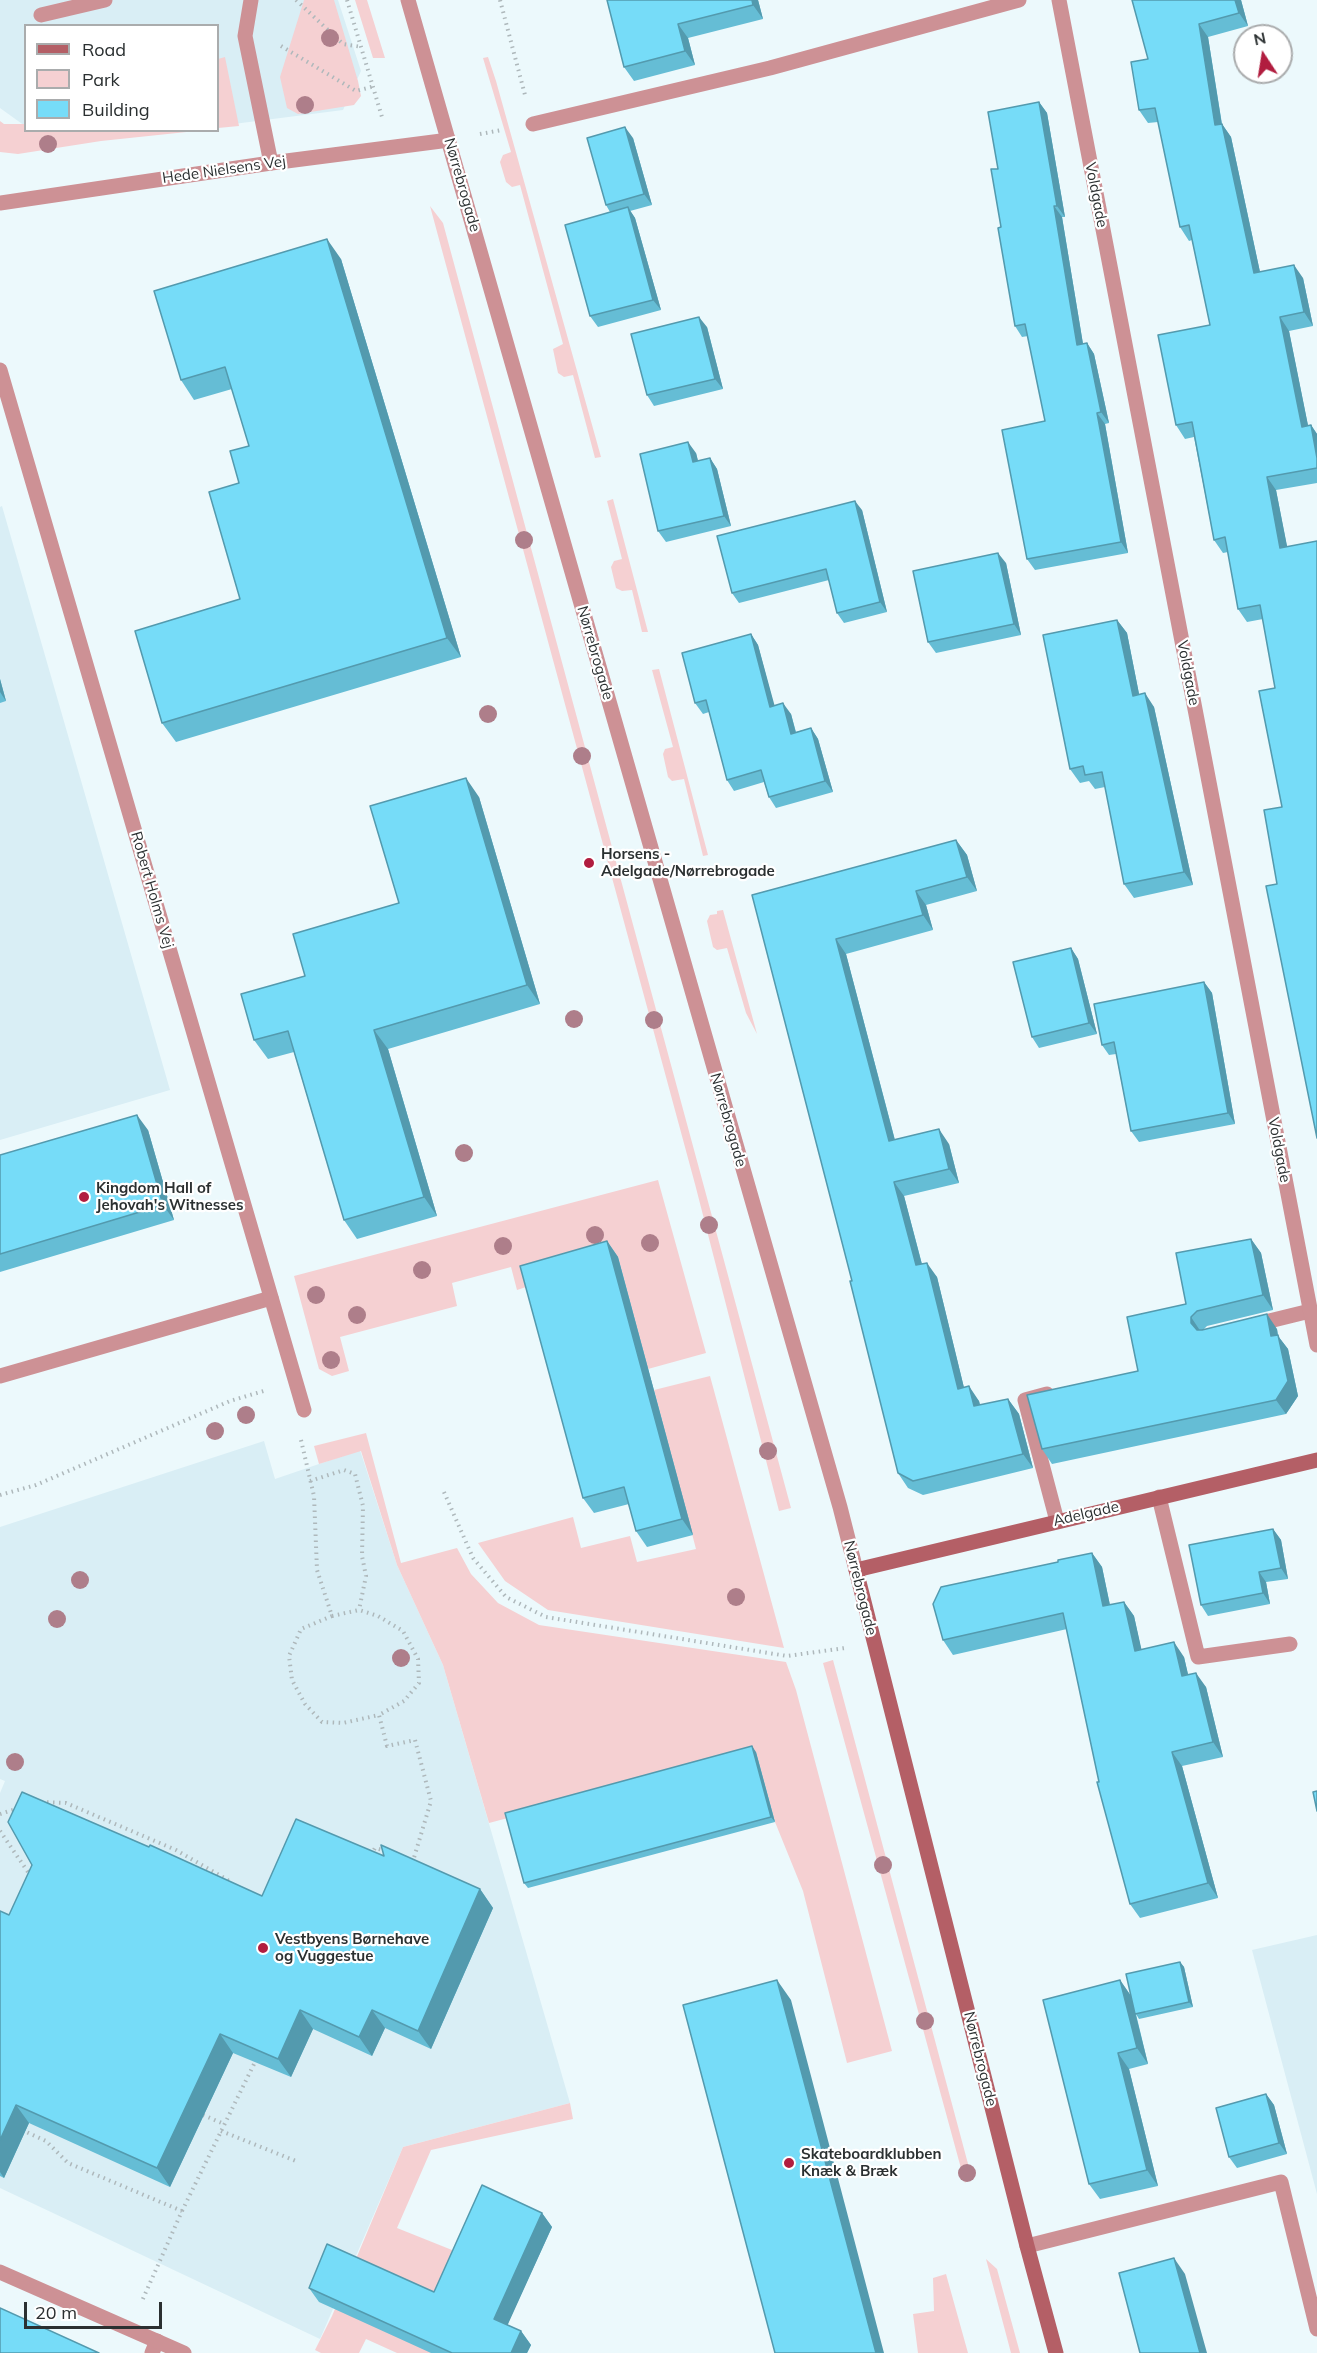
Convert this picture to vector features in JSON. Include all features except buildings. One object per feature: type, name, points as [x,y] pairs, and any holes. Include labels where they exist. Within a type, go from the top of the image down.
[{"type":"main road","name":"Adelgade","points":[[856,1570],[1317,1460]]},
{"type":"main road","name":"Nørrebrogade","points":[[856,1570],[1056,2353]]},
{"type":"street","points":[[41,15],[105,0]]},
{"type":"street","points":[[251,0],[245,36],[271,163]]},
{"type":"street","name":"Nørrebrogade","points":[[408,0],[840,1507],[856,1570]]},
{"type":"street","points":[[533,124],[770,68],[1019,0]]},
{"type":"street","name":"Voldgade","points":[[1059,0],[1317,1345]]},
{"type":"street","name":"Hede Nielsens Vej","points":[[0,202],[449,140]]},
{"type":"street","name":"Robert Holms Vej","points":[[0,370],[304,1410]]},
{"type":"street","points":[[0,1376],[271,1298]]},
{"type":"street","points":[[1243,1327],[1310,1311]]},
{"type":"street","points":[[1057,1521],[1025,1400],[1062,1390]]},
{"type":"street","points":[[1159,1497],[1198,1657],[1290,1644]]},
{"type":"street","points":[[1027,2246],[1281,2182],[1317,2329]]},
{"type":"street","points":[[0,2272],[129,2329],[154,2347],[184,2353]]},
{"type":"path","points":[[296,0],[343,44],[362,47]]},
{"type":"path","points":[[347,0],[375,86],[390,148]]},
{"type":"path","points":[[449,140],[533,124],[500,0]]},
{"type":"path","points":[[245,36],[285,47],[356,91],[375,86]]},
{"type":"path","points":[[0,1495],[36,1485],[230,1401],[296,1382]]},
{"type":"path","points":[[304,1410],[300,1444],[314,1496],[317,1570],[332,1616]]},
{"type":"path","points":[[310,1481],[344,1470],[355,1474],[363,1506],[362,1556],[366,1576],[359,1610]]},
{"type":"path","points":[[444,1492],[473,1558],[506,1597],[546,1617],[787,1656],[875,1644]]},
{"type":"path","points":[[359,1610],[378,1616],[402,1631],[418,1659],[419,1683],[404,1701],[379,1715],[343,1724],[322,1722],[305,1704],[292,1680],[290,1656],[302,1629],[332,1616],[359,1610]]},
{"type":"path","points":[[379,1715],[387,1746],[415,1740],[431,1801],[413,1861],[404,1857]]},
{"type":"path","points":[[53,1811],[39,1802],[66,1803],[176,1850],[237,1886]]},
{"type":"path","points":[[0,1814],[20,1808]]},
{"type":"path","points":[[0,1831],[33,1880]]},
{"type":"path","points":[[361,1851],[371,1856],[375,1848],[394,1854]]},
{"type":"path","points":[[129,2329],[182,2211],[255,2062]]},
{"type":"path","points":[[203,2115],[224,2124]]},
{"type":"path","points":[[18,2129],[46,2141],[68,2163],[182,2211]]},
{"type":"path","points":[[221,2131],[296,2161]]},
{"type":"shaded area","points":[[0,0],[338,0],[361,71],[343,110],[219,126],[219,24],[24,24],[24,125],[0,108]]},
{"type":"shaded area","points":[[2,506],[170,1090],[0,1140],[0,507]]},
{"type":"shaded area","name":"Vestbyens Børnehave og Vuggestue","points":[[264,1441],[275,1479],[360,1450],[397,1565],[443,1665],[570,2103],[403,2147],[320,2339],[0,2188],[0,1793],[5,1781],[0,1779],[0,1527]]},
{"type":"shaded area","points":[[1317,1935],[1317,2194],[1252,1950]]},
{"type":"green space","points":[[304,0],[334,0],[361,96],[354,105],[298,114],[287,108],[280,77]]},
{"type":"green space","points":[[355,0],[367,0],[385,58],[373,58]]},
{"type":"green space","points":[[225,57],[239,126],[219,128],[219,59]]},
{"type":"green space","points":[[488,57],[601,457],[595,458],[573,375],[564,377],[558,373],[553,349],[563,344],[520,185],[512,187],[506,182],[500,162],[503,155],[511,152],[483,58]]},
{"type":"green space","points":[[0,121],[4,124],[24,124],[24,132],[186,132],[101,141],[18,154],[0,152]]},
{"type":"green space","points":[[430,206],[443,223],[791,1508],[779,1511],[695,1184]]},
{"type":"green space","points":[[613,499],[648,632],[642,632],[632,590],[622,591],[616,588],[611,567],[614,561],[622,559],[607,501]]},
{"type":"green space","points":[[659,669],[708,855],[703,856],[684,779],[672,781],[668,777],[663,754],[665,749],[673,747],[652,670]]},
{"type":"green space","points":[[723,910],[757,1034],[746,1013],[727,948],[717,950],[713,947],[707,921],[710,915]]},
{"type":"green space","points":[[658,1180],[706,1353],[648,1369],[618,1257],[517,1290],[511,1267],[452,1283],[457,1306],[340,1337],[349,1371],[332,1376],[319,1369],[294,1276]]},
{"type":"green space","points":[[710,1376],[784,1648],[548,1610],[505,1581],[478,1543],[573,1517],[581,1548],[630,1536],[637,1562],[696,1549],[654,1390]]},
{"type":"green space","points":[[366,1433],[401,1563],[457,1548],[471,1574],[498,1603],[539,1625],[786,1662],[796,1690],[892,2051],[847,2063],[803,1891],[775,1822],[756,1752],[489,1823],[443,1665],[397,1565],[361,1451],[319,1464],[314,1446]]},
{"type":"green space","points":[[833,1660],[971,2175],[965,2183],[823,1663]]},
{"type":"green space","points":[[570,2103],[573,2119],[431,2150],[397,2228],[467,2256],[431,2353],[397,2353],[366,2339],[359,2353],[321,2353],[315,2350],[332,2316],[403,2147]]},
{"type":"green space","points":[[986,2259],[997,2269],[1020,2353],[1011,2353]]},
{"type":"green space","points":[[946,2274],[968,2353],[918,2353],[913,2314],[934,2311],[933,2278]]},
{"type":"place","name":"Horsens - Adelgade/Nørrebrogade","points":[[589,863]]},
{"type":"place","name":"Kingdom Hall of Jehovah's Witnesses","points":[[84,1197]]},
{"type":"place","name":"Vestbyens Børnehave og Vuggestue","points":[[263,1948]]},
{"type":"place","name":"Skateboardklubben Knæk & Bræk","points":[[789,2163]]}]
